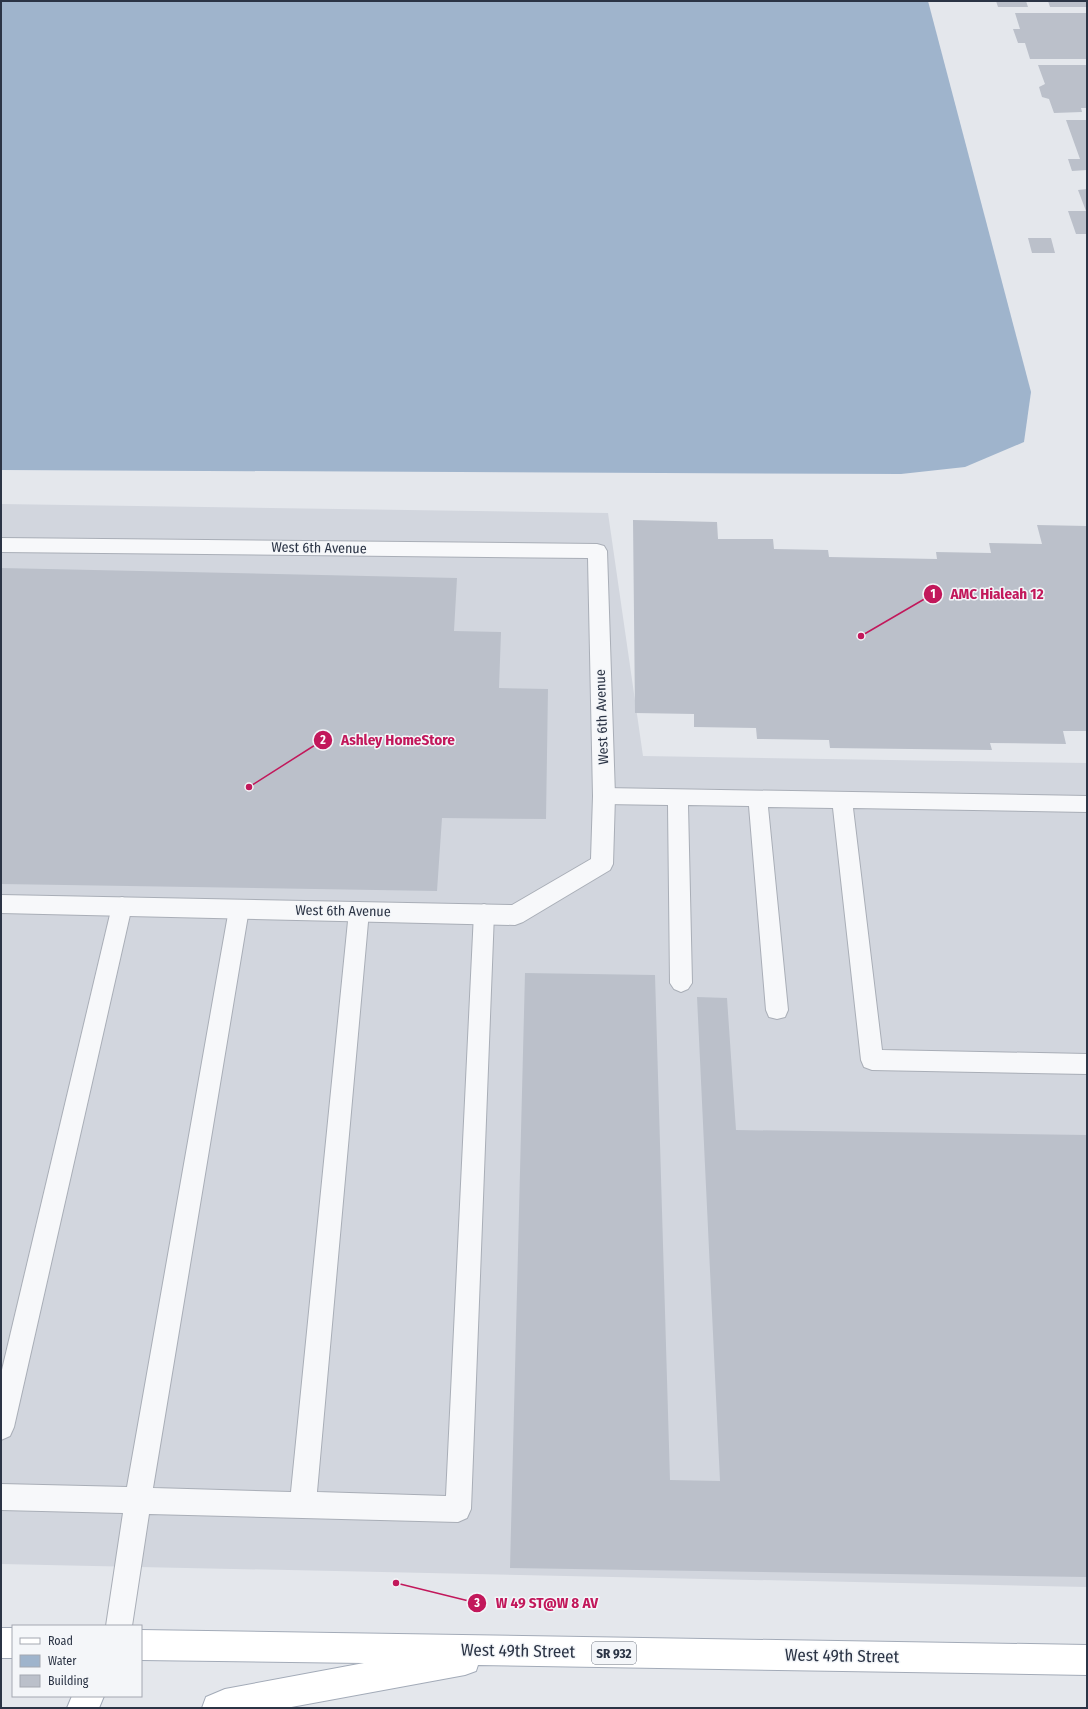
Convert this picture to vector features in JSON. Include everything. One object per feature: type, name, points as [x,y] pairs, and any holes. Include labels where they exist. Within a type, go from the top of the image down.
[{"type":"main road","points":[[1,1643],[12,1643]]},
{"type":"main road","name":"West 49th Street","points":[[142,1645],[1087,1660]]},
{"type":"main road","points":[[217,1708],[225,1704],[512,1651]]},
{"type":"main road","points":[[82,1708],[88,1697]]},
{"type":"street","name":"West 6th Avenue","points":[[1,545],[597,551],[604,796],[602,864],[515,915],[1,904]]},
{"type":"lane","points":[[604,796],[1087,804]]},
{"type":"lane","points":[[678,797],[681,982]]},
{"type":"lane","points":[[758,799],[777,1010]]},
{"type":"lane","points":[[842,800],[872,1060],[1087,1064]]},
{"type":"lane","points":[[1,1427],[122,906]]},
{"type":"lane","points":[[119,1625],[138,1500],[239,909]]},
{"type":"lane","points":[[303,1505],[360,911]]},
{"type":"lane","points":[[1,1497],[458,1509],[484,914]]},
{"type":"shaded area","points":[[1,504],[608,513],[643,756],[1087,763],[1087,1587],[1,1564]]},
{"type":"water","points":[[1,1],[928,1],[1031,392],[1024,442],[965,467],[901,474],[1,470]]},
{"type":"building","points":[[996,1],[1026,1],[1028,7],[998,7]]},
{"type":"building","points":[[1048,1],[1087,1],[1087,7],[1050,7]]},
{"type":"building","points":[[1015,13],[1087,13],[1087,59],[1030,59],[1025,43],[1018,43],[1013,29],[1020,29]]},
{"type":"building","points":[[1038,65],[1087,65],[1087,108],[1081,108],[1082,112],[1054,113],[1049,99],[1042,97],[1039,87],[1045,84]]},
{"type":"building","points":[[1066,120],[1087,120],[1087,170],[1072,171],[1068,159],[1080,159]]},
{"type":"building","points":[[1087,189],[1087,234],[1076,234],[1068,211],[1086,211],[1078,190]]},
{"type":"building","points":[[1028,238],[1051,238],[1055,253],[1032,253]]},
{"type":"building","points":[[633,520],[717,522],[718,539],[773,539],[774,549],[828,550],[829,557],[937,559],[936,552],[991,553],[989,543],[1042,544],[1037,525],[1087,526],[1087,731],[1063,731],[1066,744],[990,743],[992,750],[830,748],[829,740],[757,739],[756,728],[694,727],[694,714],[635,713]]},
{"type":"building","points":[[1,568],[457,578],[454,631],[501,632],[499,688],[548,689],[546,819],[442,818],[437,891],[1,884]]},
{"type":"building","points":[[525,973],[655,975],[670,1480],[720,1481],[697,997],[727,998],[736,1130],[1087,1135],[1087,1577],[510,1568]]},
{"type":"place","name":"AMC Hialeah 12","points":[[861,636]]},
{"type":"place","name":"Ashley HomeStore","points":[[249,787]]},
{"type":"place","name":"W 49 ST@W 8 AV","points":[[396,1583]]}]
